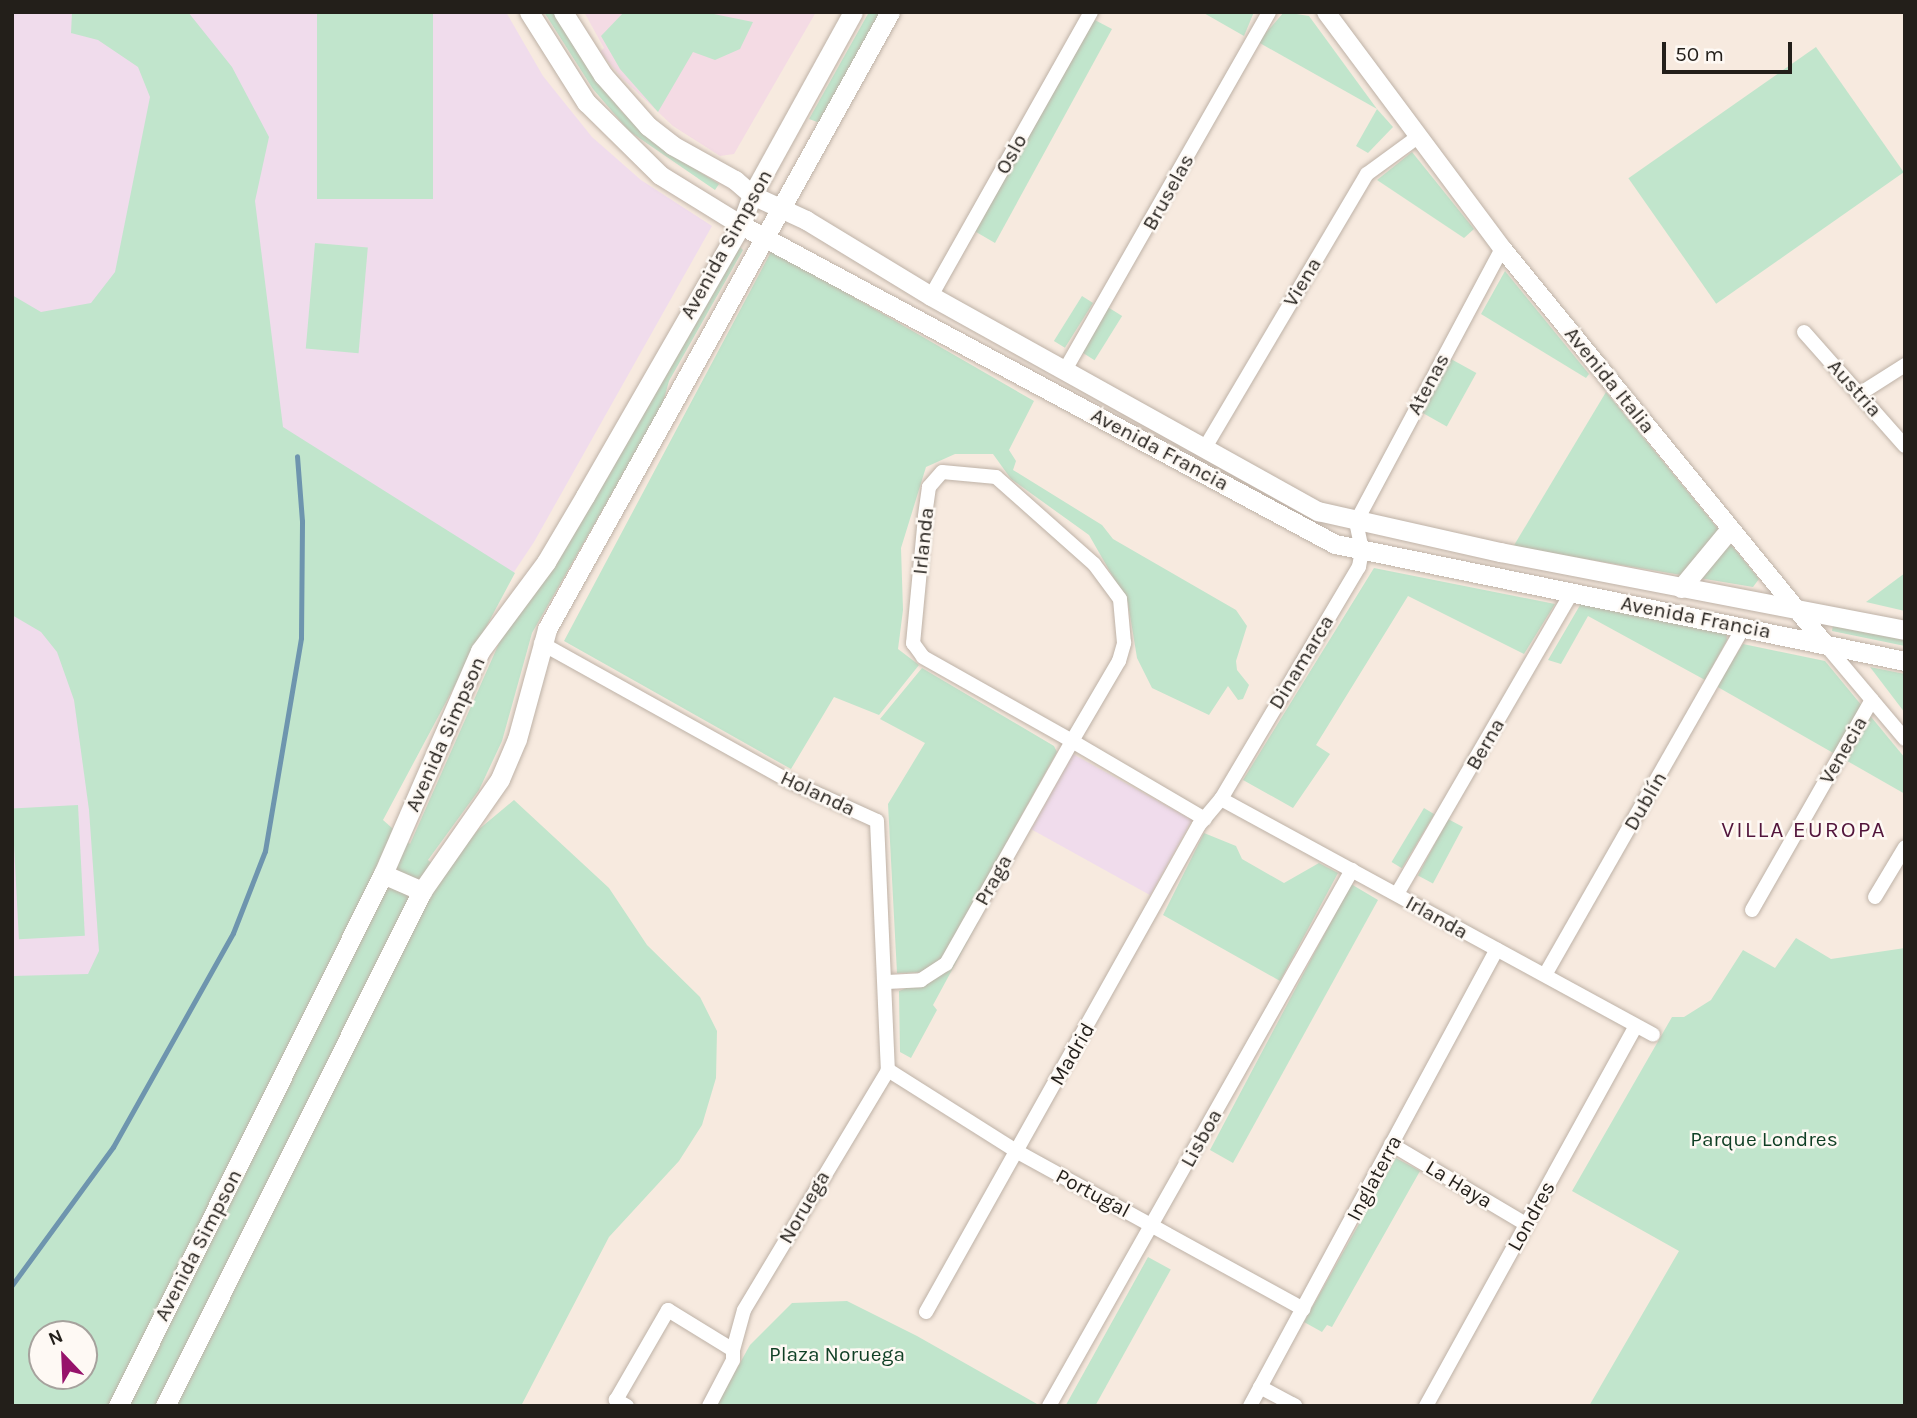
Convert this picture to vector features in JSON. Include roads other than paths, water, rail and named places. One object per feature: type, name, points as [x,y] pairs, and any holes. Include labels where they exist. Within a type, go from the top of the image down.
[{"type":"main road","name":"Avenida Francia","points":[[529,12],[569,81],[604,122],[660,175],[741,225],[1335,544],[1745,626],[1905,661]]},
{"type":"main road","name":"Avenida Francia","points":[[563,12],[584,51],[648,126],[752,195],[780,208],[931,296],[1206,446],[1318,511],[1356,522],[1681,588],[1905,630]]},
{"type":"main road","name":"Avenida Simpson","points":[[118,1406],[383,874],[480,651],[546,562],[741,225],[752,195],[853,12]]},
{"type":"main road","name":"Avenida Simpson","points":[[165,1406],[422,891],[500,779],[517,739],[541,643],[890,12]]},
{"type":"main road","points":[[1681,588],[1729,530]]},
{"type":"main road","points":[[383,874],[422,891]]},
{"type":"street","name":"Oslo","points":[[931,296],[1091,12]]},
{"type":"street","name":"Bruselas","points":[[1065,370],[1269,12]]},
{"type":"street","name":"Avenida Italia","points":[[1326,12],[1502,248],[1729,530],[1905,739]]},
{"type":"street","name":"Viena","points":[[1206,446],[1367,174],[1419,136]]},
{"type":"street","name":"Atenas","points":[[1356,522],[1502,248]]},
{"type":"street","name":"Austria","points":[[1804,332],[1861,393],[1905,446]]},
{"type":"street","points":[[1861,393],[1905,365]]},
{"type":"street","name":"Irlanda","points":[[1072,741],[1119,661],[1125,628],[1120,599],[1094,564],[996,477],[942,472],[929,487],[913,643],[923,657],[1205,819]]},
{"type":"street","points":[[1356,522],[1362,550]]},
{"type":"street","name":"Dinamarca","points":[[1221,799],[1359,567],[1362,550]]},
{"type":"street","name":"Berna","points":[[1397,894],[1572,592]]},
{"type":"street","name":"Dublín","points":[[1545,975],[1745,626]]},
{"type":"street","name":"Holanda","points":[[541,643],[791,782],[877,821],[887,982],[888,1070]]},
{"type":"street","name":"Venecia","points":[[1752,910],[1872,700]]},
{"type":"street","name":"Praga","points":[[887,982],[921,979],[946,964],[1072,741]]},
{"type":"street","name":"Madrid","points":[[926,1312],[1205,819],[1221,799]]},
{"type":"street","name":"Irlanda","points":[[1221,799],[1653,1035]]},
{"type":"street","points":[[1875,897],[1905,847]]},
{"type":"street","name":"Lisboa","points":[[1049,1406],[1352,870]]},
{"type":"street","name":"Inglaterra","points":[[1251,1406],[1497,949]]},
{"type":"street","name":"Londres","points":[[1426,1406],[1636,1026]]},
{"type":"street","name":"Portugal","points":[[888,1070],[1016,1151],[1303,1309]]},
{"type":"street","name":"Noruega","points":[[709,1406],[733,1360],[733,1350],[744,1310],[888,1070]]},
{"type":"street","name":"La Haya","points":[[1391,1144],[1526,1224]]},
{"type":"street","points":[[626,1406],[616,1400],[668,1310],[733,1350]]},
{"type":"street","points":[[1260,1387],[1294,1406]]},
{"type":"waterway","points":[[12,1285],[113,1147],[233,933],[265,851],[301,638],[302,521],[297,456]]},
{"type":"district","name":"VILLA EUROPA","points":[[1804,830]]},
{"type":"park label","name":"Parque Londres","points":[[1764,1139]]},
{"type":"park label","name":"Plaza Noruega","points":[[837,1354]]}]
